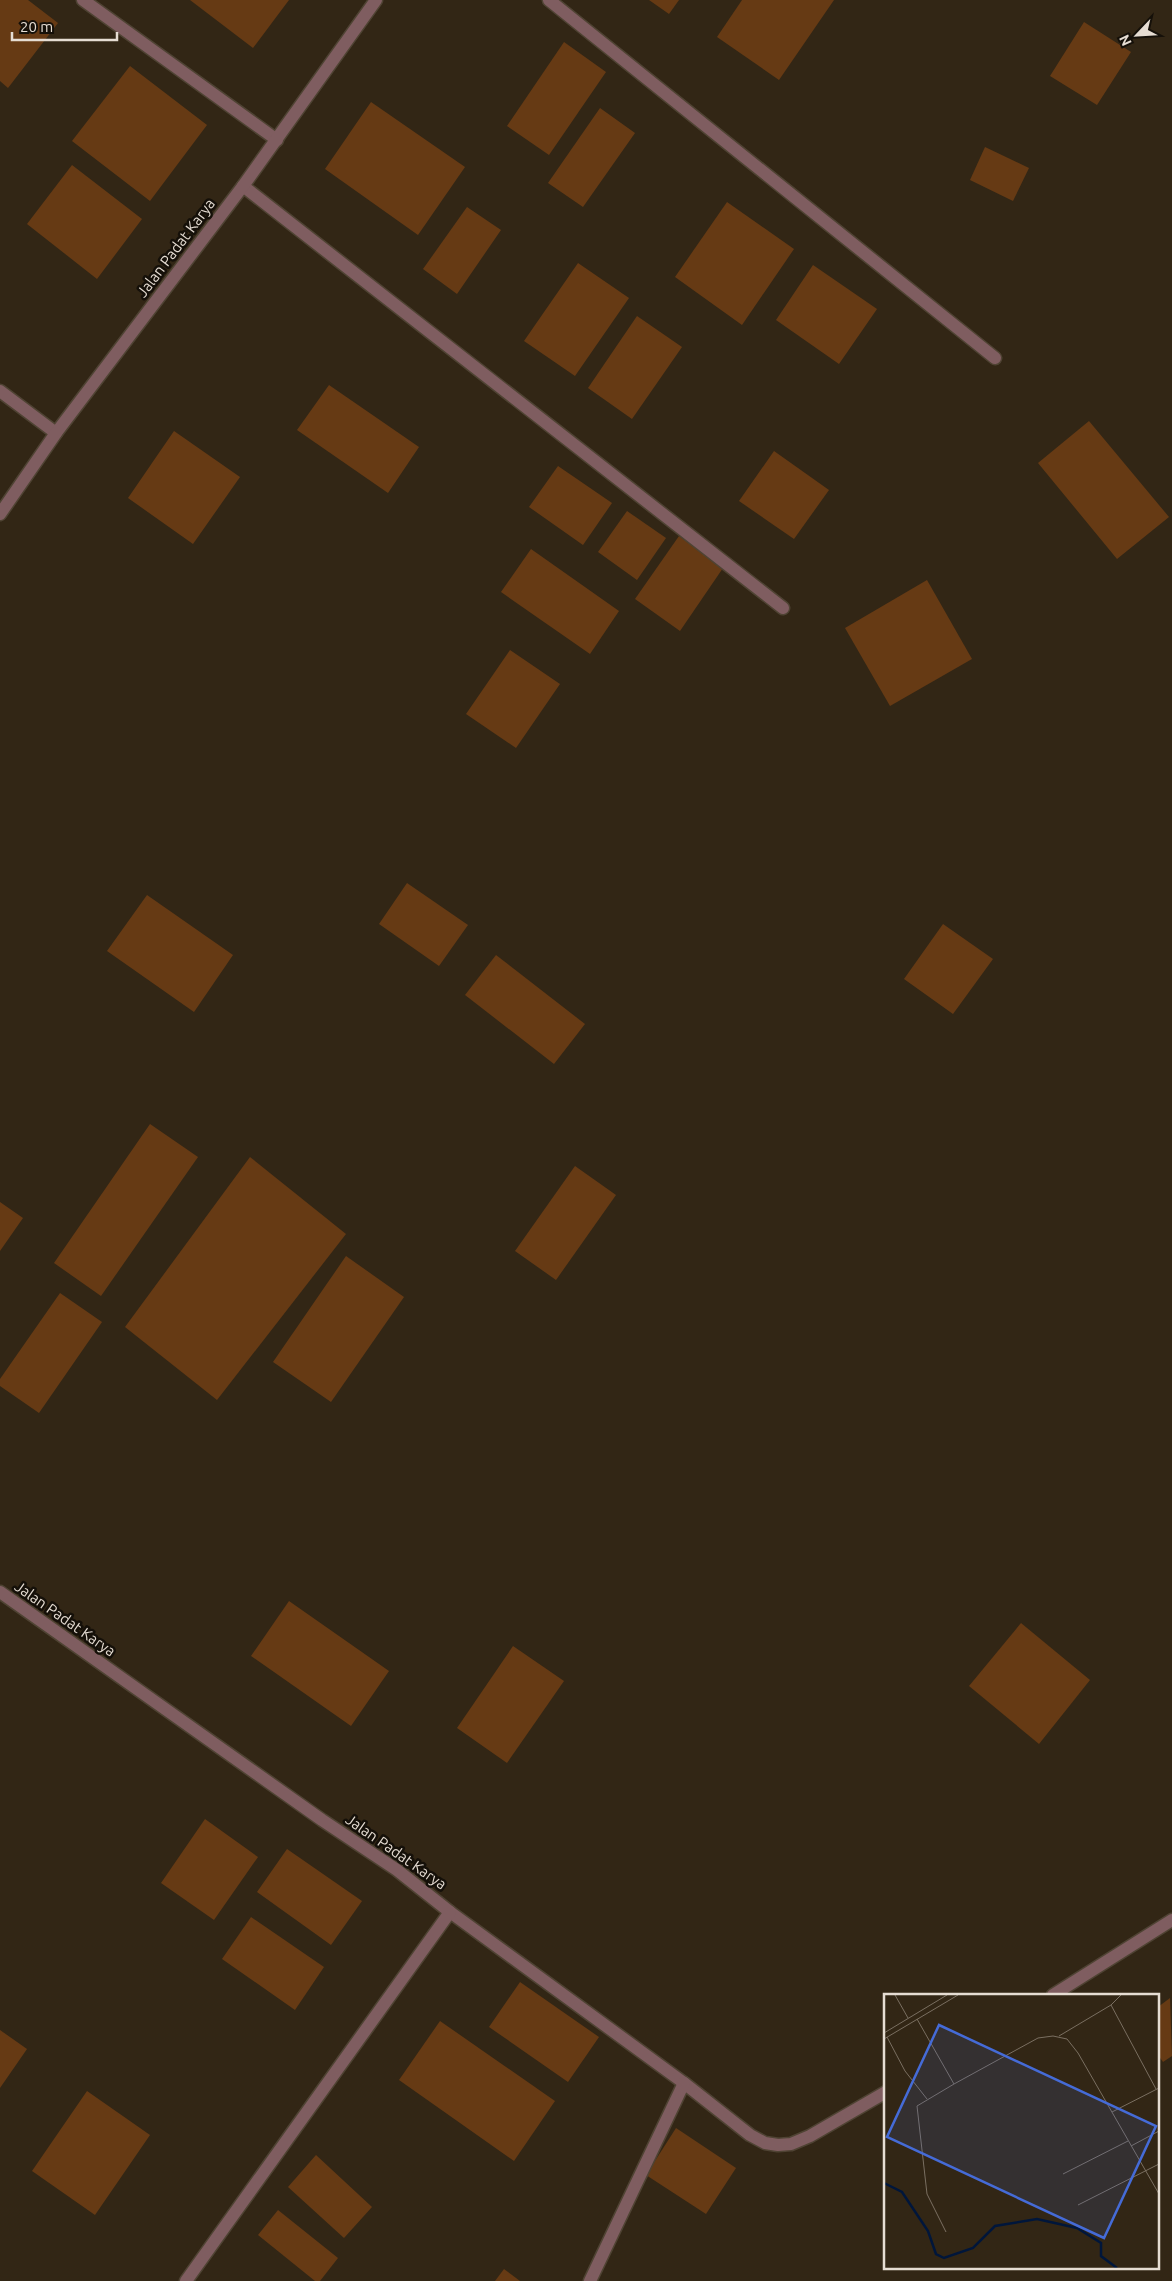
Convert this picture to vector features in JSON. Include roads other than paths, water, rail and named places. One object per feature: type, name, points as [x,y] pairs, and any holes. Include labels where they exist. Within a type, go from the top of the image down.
[{"type":"street","points":[[83,0],[277,140]]},
{"type":"street","name":"Jalan Padat Karya","points":[[0,514],[56,433],[277,140],[376,0]]},
{"type":"street","points":[[549,0],[995,358]]},
{"type":"street","points":[[243,186],[783,608]]},
{"type":"street","points":[[0,391],[56,433]]},
{"type":"street","name":"Jalan Padat Karya","points":[[0,1592],[322,1820],[397,1870],[450,1912],[186,2281]]},
{"type":"street","points":[[450,1912],[684,2083],[750,2135],[765,2143],[791,2144],[810,2136],[884,2093]]},
{"type":"street","points":[[1055,1994],[1172,1920]]},
{"type":"street","points":[[590,2281],[684,2083]]}]
